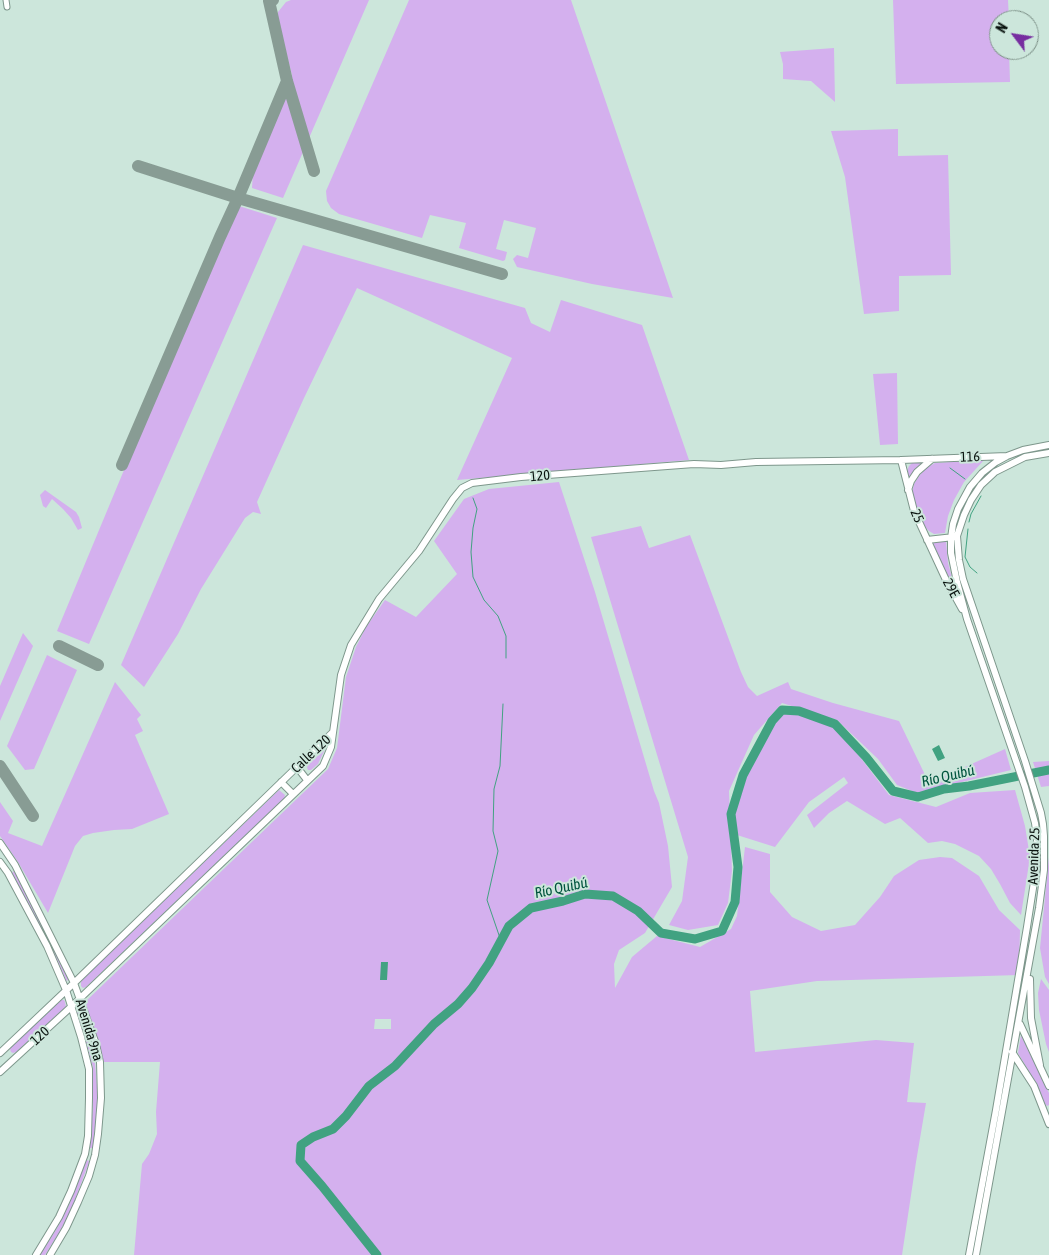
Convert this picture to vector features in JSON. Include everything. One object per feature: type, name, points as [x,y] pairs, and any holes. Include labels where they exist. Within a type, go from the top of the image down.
[{"type":"main road","points":[[1007,456],[1023,450],[1049,445]]},
{"type":"main road","points":[[928,540],[954,537],[971,500],[981,485],[995,472],[1025,457],[1049,453]]},
{"type":"main road","name":"116","points":[[901,460],[1007,456]]},
{"type":"main road","name":"Avenida 25","points":[[976,1255],[1039,908],[1044,836],[1041,813],[966,589],[954,537],[953,524],[958,509],[970,487],[982,473],[1007,456]]},
{"type":"main road","points":[[908,491],[911,481],[917,472],[933,458]]},
{"type":"main road","name":"25","points":[[901,460],[914,511],[935,557]]},
{"type":"main road","name":"120","points":[[332,732],[341,676],[351,645],[379,599],[419,551],[453,499],[462,488],[472,483],[529,476],[694,464],[901,460]]},
{"type":"main road","name":"Avenida 25","points":[[954,537],[951,553],[967,619],[1025,787],[1035,822],[1037,838],[1036,869],[1028,927],[969,1255]]},
{"type":"main road","name":"29E","points":[[935,557],[967,619]]},
{"type":"main road","name":"Calle 120","points":[[66,990],[332,732]]},
{"type":"main road","name":"Calle 120","points":[[79,999],[323,766],[331,747],[332,732]]},
{"type":"main road","points":[[297,767],[308,780]]},
{"type":"main road","points":[[281,782],[293,794]]},
{"type":"main road","name":"Avenida 9na","points":[[0,843],[15,865],[74,983],[96,1044],[100,1062],[101,1098],[95,1155],[66,1228],[50,1255]]},
{"type":"main road","name":"Avenida 9na","points":[[0,862],[8,873],[47,946],[66,990],[89,1069],[88,1136],[85,1154],[59,1217],[36,1255]]},
{"type":"main road","points":[[1032,946],[1031,1018],[1040,1065]]},
{"type":"main road","name":"120","points":[[0,1053],[66,990]]},
{"type":"main road","name":"120","points":[[0,1072],[79,999]]},
{"type":"main road","points":[[1019,1022],[1049,1086]]},
{"type":"main road","points":[[1008,1040],[1013,1054],[1034,1086],[1049,1124]]},
{"type":"street","points":[[6,0],[7,7]]},
{"type":"shaded area","points":[[291,0],[369,0],[283,198],[252,188],[253,171],[292,75],[277,18],[278,12],[286,2]]},
{"type":"shaded area","points":[[409,0],[571,0],[673,298],[592,284],[517,267],[513,259],[517,255],[528,258],[536,228],[504,220],[496,249],[507,252],[503,261],[459,248],[466,223],[430,215],[422,238],[339,214],[331,208],[327,201],[326,191]]},
{"type":"shaded area","points":[[893,0],[1008,0],[1008,10],[989,10],[989,60],[1009,60],[1010,82],[896,84]]},
{"type":"shaded area","points":[[834,48],[835,102],[811,81],[783,79],[783,64],[780,52]]},
{"type":"shaded area","points":[[898,129],[898,156],[948,155],[951,275],[899,276],[899,311],[864,314],[845,177],[831,131]]},
{"type":"shaded area","points":[[239,206],[277,218],[89,644],[57,631],[159,386]]},
{"type":"shaded area","points":[[303,245],[525,308],[531,323],[550,332],[561,300],[642,325],[689,460],[457,480],[512,358],[357,288],[257,502],[261,514],[253,512],[245,518],[201,589],[178,634],[144,687],[121,665]]},
{"type":"shaded area","points":[[897,373],[898,444],[880,445],[873,374]]},
{"type":"shaded area","points":[[984,460],[964,482],[954,500],[948,516],[945,533],[934,534],[929,531],[925,527],[913,500],[914,484],[919,476],[926,468],[935,463]]},
{"type":"shaded area","points":[[913,462],[924,462],[916,468],[909,481],[907,471]]},
{"type":"shaded area","points":[[559,482],[595,592],[659,803],[668,846],[672,887],[645,933],[619,950],[614,964],[615,988],[632,957],[657,936],[700,947],[731,929],[737,916],[745,847],[770,854],[770,892],[792,917],[821,931],[855,925],[880,897],[894,876],[919,860],[940,857],[952,858],[979,876],[999,910],[1020,930],[1019,975],[817,981],[750,991],[755,1052],[876,1040],[914,1043],[907,1102],[926,1103],[902,1255],[134,1255],[142,1164],[149,1154],[157,1134],[156,1112],[160,1062],[104,1062],[85,1002],[328,769],[337,748],[346,677],[356,647],[366,627],[385,600],[416,617],[457,574],[434,541],[464,499],[489,489]],"holes":[[[375,1019],[391,1019],[391,1029],[374,1029]]]},
{"type":"shaded area","points":[[45,490],[76,512],[82,528],[78,530],[71,518],[52,499],[46,508],[43,506],[40,495]]},
{"type":"shaded area","points":[[641,526],[649,548],[690,535],[741,672],[748,687],[757,696],[788,682],[791,689],[899,721],[929,783],[1005,749],[1011,770],[917,793],[897,785],[878,759],[837,720],[782,703],[754,735],[729,791],[732,871],[728,903],[718,925],[688,930],[669,925],[682,901],[688,857],[591,537]]},
{"type":"shaded area","points":[[946,541],[948,563],[955,589],[936,552],[933,542]]},
{"type":"shaded area","points":[[23,633],[33,646],[0,721],[0,686]]},
{"type":"shaded area","points":[[47,655],[77,670],[34,769],[25,770],[7,746]]},
{"type":"shaded area","points":[[115,682],[141,715],[137,719],[143,731],[135,735],[169,814],[132,829],[93,833],[83,836],[75,846],[48,913],[18,862],[0,836],[0,802],[13,821],[8,833],[42,846]]},
{"type":"shaded area","points":[[782,710],[799,711],[835,724],[889,795],[936,807],[970,793],[1015,790],[1025,826],[1030,857],[1021,915],[1010,903],[991,869],[979,856],[955,844],[942,841],[928,843],[900,818],[885,824],[847,801],[829,813],[814,828],[807,815],[848,783],[844,777],[809,802],[775,847],[737,835],[731,814],[743,775],[772,721]]},
{"type":"shaded area","points":[[939,745],[945,758],[938,761],[932,749]]},
{"type":"shaded area","points":[[325,749],[318,764],[311,770],[308,770],[309,764]]},
{"type":"shaded area","points":[[1049,761],[1049,786],[1041,787],[1033,762]]},
{"type":"shaded area","points":[[279,790],[285,795],[284,799],[86,987],[83,988],[81,986],[83,979]]},
{"type":"shaded area","points":[[1049,857],[1049,984],[1045,977],[1040,948]]},
{"type":"shaded area","points":[[14,871],[69,978],[67,981],[12,876]]},
{"type":"shaded area","points":[[381,962],[388,962],[387,980],[380,980]]},
{"type":"shaded area","points":[[1041,979],[1049,990],[1049,1052],[1039,1010],[1038,993]]},
{"type":"shaded area","points":[[61,1000],[64,1000],[66,1007],[16,1052],[11,1052],[12,1046]]},
{"type":"shaded area","points":[[76,1009],[81,1012],[95,1063],[97,1110],[93,1148],[89,1148],[89,1144],[93,1109],[93,1067]]},
{"type":"shaded area","points":[[1021,1035],[1049,1093],[1049,1105],[1047,1106],[1018,1053]]},
{"type":"shaded area","points":[[87,1160],[89,1161],[88,1165],[72,1208],[45,1255],[40,1255],[68,1207]]},
{"type":"waterway","points":[[950,468],[965,479]]},
{"type":"waterway","points":[[969,522],[971,514],[981,496]]},
{"type":"waterway","points":[[473,498],[477,509],[471,552],[473,577],[484,600],[498,616],[506,636],[506,658]]},
{"type":"waterway","points":[[968,529],[965,557],[970,567],[977,573]]},
{"type":"waterway","points":[[501,941],[487,900],[498,851],[493,831],[494,789],[500,766],[503,704]]},
{"type":"waterway","name":"Río Quibú","points":[[377,1255],[300,1161],[301,1145],[313,1137],[333,1129],[346,1116],[369,1086],[395,1066],[434,1024],[458,1004],[472,988],[489,963],[509,926],[531,908],[585,894],[613,896],[638,911],[661,933],[695,939],[722,931],[735,902],[738,867],[731,814],[743,775],[772,721],[782,710],[799,711],[835,724],[866,757],[893,791],[918,797],[944,789],[1049,770]]},
{"type":"taxiway","points":[[273,0],[269,1],[287,81],[314,171]]},
{"type":"taxiway","points":[[122,465],[287,81]]},
{"type":"taxiway","points":[[138,166],[238,198],[502,274]]},
{"type":"taxiway","points":[[59,646],[98,665]]},
{"type":"taxiway","points":[[0,766],[33,816]]}]
